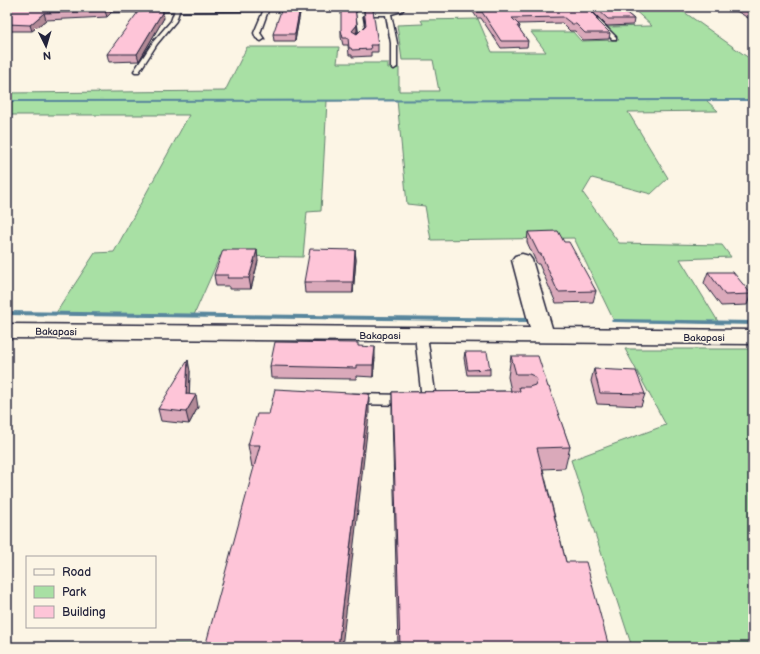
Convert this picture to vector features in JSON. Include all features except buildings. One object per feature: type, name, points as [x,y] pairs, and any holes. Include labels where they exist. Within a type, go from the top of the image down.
[{"type":"street","points":[[68,9],[366,7]]},
{"type":"street","points":[[522,260],[543,336]]},
{"type":"street","name":"Bakapasi","points":[[7,331],[753,338]]},
{"type":"lane","points":[[357,37],[362,32],[359,13],[388,12],[402,9],[403,7]]},
{"type":"lane","points":[[583,7],[614,38]]},
{"type":"lane","points":[[137,71],[158,40],[172,25],[177,16],[178,8]]},
{"type":"lane","points":[[261,39],[256,34],[267,8]]},
{"type":"lane","points":[[388,12],[394,43],[394,67]]},
{"type":"lane","points":[[421,335],[429,400]]},
{"type":"lane","points":[[345,399],[444,400]]},
{"type":"green space","points":[[631,7],[677,7],[753,61],[753,100],[706,100],[718,111],[628,112],[668,178],[651,194],[592,178],[583,193],[619,243],[722,245],[731,257],[680,259],[719,323],[614,321],[574,238],[431,240],[425,206],[407,204],[397,100],[327,101],[321,211],[307,212],[303,257],[220,256],[194,315],[56,313],[95,253],[114,252],[189,115],[7,115],[7,93],[225,91],[247,47],[339,47],[337,63],[388,63],[388,68],[399,68],[399,91],[439,91],[433,60],[402,60],[397,25],[423,24],[421,20],[478,19],[492,52],[546,52],[531,32],[573,32],[581,41],[619,40],[606,27],[652,26]]},
{"type":"green space","points":[[625,349],[753,349],[753,647],[632,647],[571,460],[666,425]]},
{"type":"green space","points":[[7,643],[200,644],[199,647],[7,647]]},
{"type":"waterway","points":[[7,101],[753,100]]},
{"type":"waterway","points":[[7,313],[530,320]]},
{"type":"waterway","points":[[614,321],[753,323]]}]
